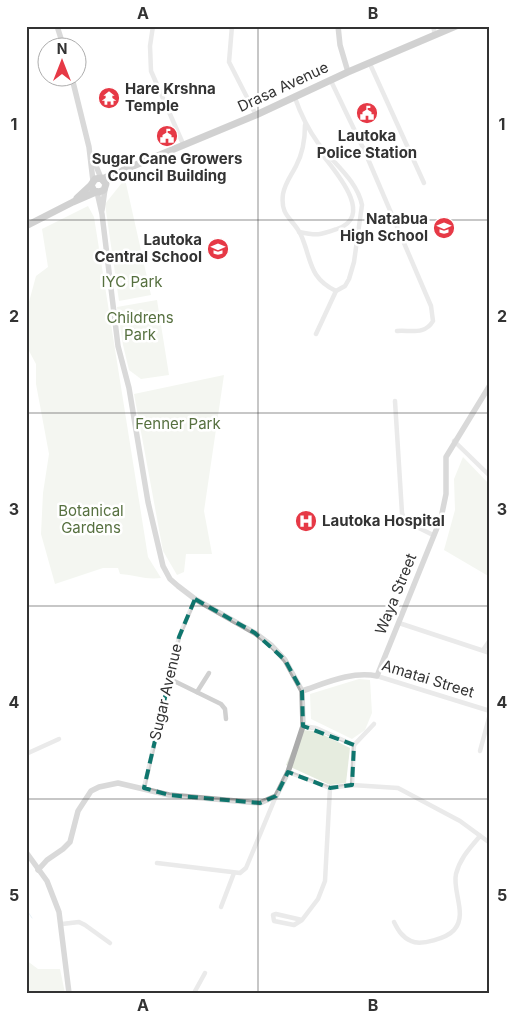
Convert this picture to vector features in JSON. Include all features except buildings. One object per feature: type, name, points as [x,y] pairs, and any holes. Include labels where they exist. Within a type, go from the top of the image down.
[{"type":"highway","name":"Drasa Avenue","points":[[102,178],[121,172],[256,116],[348,72],[456,26]]},
{"type":"highway","name":"Drasa Avenue","points":[[105,188],[121,172]]},
{"type":"highway","points":[[26,226],[73,202],[96,192],[102,192],[105,188],[105,182],[102,178],[97,178],[73,202]]},
{"type":"highway","points":[[92,183],[93,189],[96,192]]},
{"type":"main road","points":[[57,26],[61,38]]},
{"type":"main road","points":[[338,26],[340,45],[348,72]]},
{"type":"main road","points":[[74,88],[89,146],[102,178]]},
{"type":"main road","points":[[89,146],[92,183]]},
{"type":"main road","points":[[102,214],[105,188]]},
{"type":"main road","points":[[38,870],[47,860],[70,842],[78,811],[91,791],[99,787],[118,783],[169,795],[260,803],[276,796],[288,772],[303,726],[302,691],[285,660],[271,645],[255,633],[195,599],[170,580],[159,556],[129,388],[118,346],[102,214],[96,192]]},
{"type":"main road","name":"Waya Street","points":[[377,676],[440,518],[446,494],[446,457],[454,441],[490,386]]},
{"type":"main road","name":"Amatai Street","points":[[302,691],[363,673],[377,676]]},
{"type":"main road","points":[[26,852],[47,881],[59,912],[62,924],[69,993]]},
{"type":"street","points":[[153,26],[150,46],[151,70],[184,146]]},
{"type":"street","points":[[232,26],[229,62],[256,116]]},
{"type":"street","points":[[433,26],[435,35]]},
{"type":"street","points":[[370,64],[424,182]]},
{"type":"street","points":[[332,81],[431,306],[433,321],[428,328],[418,332],[397,332]]},
{"type":"street","points":[[295,98],[305,124],[319,145],[353,184],[361,198],[362,205],[354,262],[345,286],[336,291],[316,334]]},
{"type":"street","points":[[305,124],[304,147],[284,188],[283,208],[287,217],[300,232],[314,272],[327,287],[336,291]]},
{"type":"street","points":[[300,232],[325,234],[344,226],[352,213],[353,201],[350,193],[319,145]]},
{"type":"street","points":[[395,401],[402,513],[405,521],[433,535]]},
{"type":"street","points":[[454,441],[490,476]]},
{"type":"street","name":"Sugar Avenue","points":[[144,788],[168,678],[182,626],[195,599]]},
{"type":"street","points":[[399,623],[490,653]]},
{"type":"street","points":[[483,650],[490,640]]},
{"type":"street","points":[[197,692],[209,673]]},
{"type":"street","name":"Amatai Street","points":[[377,676],[490,712]]},
{"type":"street","points":[[168,678],[224,707],[226,719]]},
{"type":"street","points":[[480,751],[490,712]]},
{"type":"street","points":[[352,786],[354,745],[374,724]]},
{"type":"street","points":[[303,726],[316,728],[354,745]]},
{"type":"street","points":[[26,754],[59,739]]},
{"type":"street","points":[[288,772],[330,788],[352,786],[398,788],[445,812],[490,843]]},
{"type":"street","points":[[302,920],[276,914],[272,918],[274,921],[294,925],[302,920],[318,899],[325,881],[330,788]]},
{"type":"street","points":[[157,864],[240,873],[246,868],[276,796]]},
{"type":"street","points":[[394,922],[400,933],[413,942],[432,941],[443,938],[455,930],[460,914],[456,893],[456,876],[462,858],[480,836]]},
{"type":"street","points":[[221,907],[234,873]]},
{"type":"street","points":[[62,924],[79,922],[110,944]]},
{"type":"street","points":[[194,993],[205,973]]},
{"type":"highlighted area","points":[[195,599],[255,633],[285,660],[302,691],[303,726],[354,745],[352,785],[330,788],[288,772],[276,796],[260,803],[169,795],[144,788],[179,637]]},
{"type":"green space","name":"IYC Park","points":[[125,179],[151,295],[119,301],[105,204]]},
{"type":"green space","name":"Botanical Gardens","points":[[88,206],[94,217],[148,557],[161,578],[145,578],[120,574],[118,568],[103,568],[55,584],[41,534],[43,493],[49,454],[36,384],[36,364],[28,349],[26,313],[36,276],[48,267],[42,229]]},
{"type":"green space","name":"Childrens Park","points":[[157,300],[169,375],[141,379],[129,370],[117,307]]},
{"type":"green space","name":"Fenner Park","points":[[224,375],[204,511],[212,554],[186,554],[184,572],[177,575],[163,551],[134,394]]},
{"type":"green space","points":[[463,457],[490,485],[490,577],[444,550],[455,510],[454,479]]},
{"type":"green space","points":[[359,679],[370,680],[372,713],[365,730],[352,739],[311,719],[310,694]]},
{"type":"green space","points":[[301,730],[316,731],[350,748],[346,783],[330,785],[286,765]]},
{"type":"green space","points":[[26,960],[38,969],[60,969],[65,993],[26,993]]},
{"type":"waterway","points":[[26,909],[32,918]]},
{"type":"place","name":"Hare Krshna Temple","points":[[109,98]]},
{"type":"place","name":"Lautoka Police Station","points":[[367,113]]},
{"type":"place","name":"Sugar Cane Growers Council Building","points":[[167,136]]},
{"type":"place","name":"Natabua High School","points":[[444,228]]},
{"type":"place","name":"Lautoka Central School","points":[[218,249]]},
{"type":"place","name":"Lautoka Hospital","points":[[306,521]]}]
